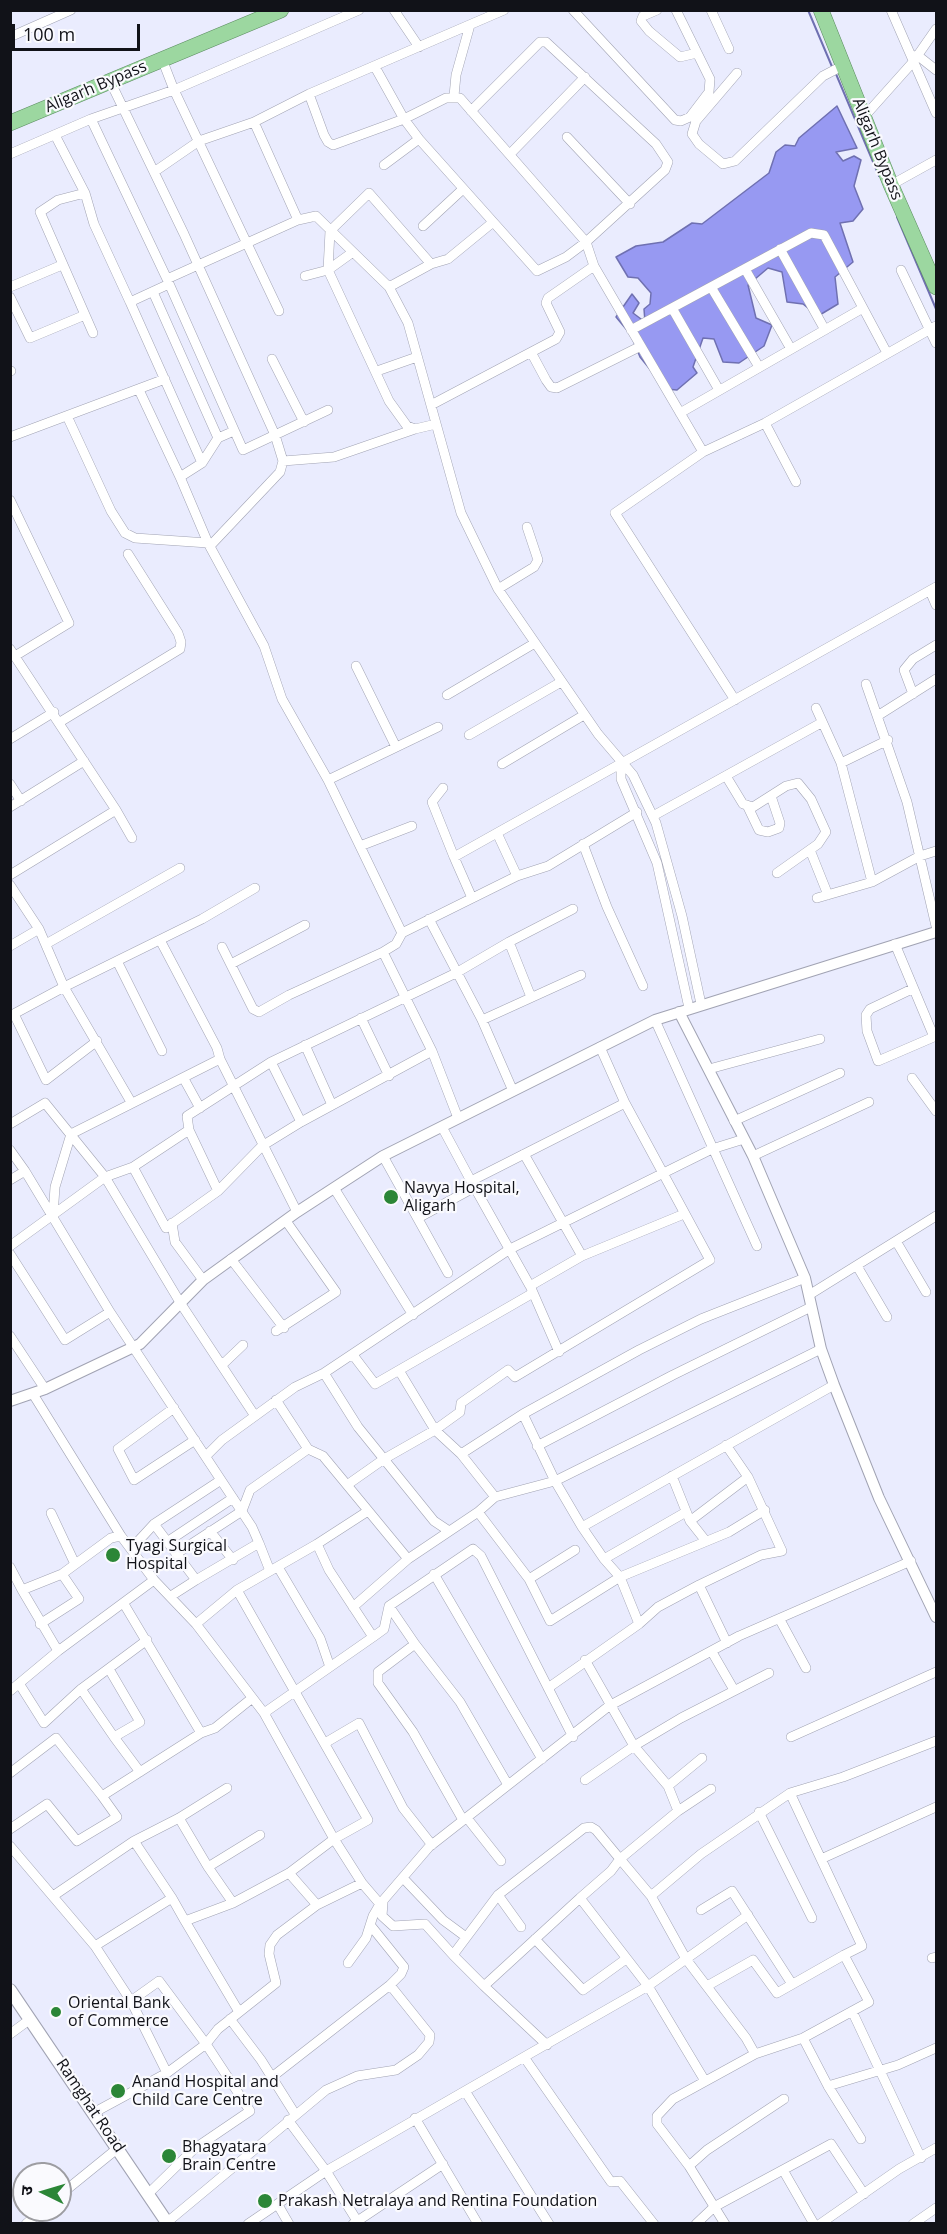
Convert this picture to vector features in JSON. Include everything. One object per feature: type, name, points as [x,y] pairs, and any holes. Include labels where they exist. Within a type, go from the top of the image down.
[{"type":"highway","name":"Aligarh Bypass","points":[[10,123],[112,85],[281,10]]},
{"type":"highway","name":"Aligarh Bypass","points":[[821,10],[841,66],[936,287]]},
{"type":"main road","name":"Ramghat Road","points":[[10,1990],[95,2112],[165,2223]]},
{"type":"main road","name":"Ramghat Road","points":[[10,2001],[113,2152],[165,2223]]},
{"type":"street","points":[[10,154],[359,10]]},
{"type":"street","points":[[394,10],[419,47]]},
{"type":"street","points":[[154,172],[199,141],[254,122],[309,94],[504,10]]},
{"type":"street","points":[[573,10],[675,120],[681,121],[690,117],[710,92],[710,79],[676,10]]},
{"type":"street","points":[[657,10],[643,16],[641,21],[649,31],[680,57],[697,53]]},
{"type":"street","points":[[711,10],[729,49]]},
{"type":"street","points":[[891,10],[915,59],[936,113]]},
{"type":"street","points":[[10,37],[65,12]]},
{"type":"street","points":[[454,96],[456,75],[470,25]]},
{"type":"street","points":[[863,118],[915,59],[936,29]]},
{"type":"street","points":[[375,67],[404,119],[419,139],[537,271],[566,257],[586,242],[665,170],[668,162],[656,144],[551,44],[540,42],[471,111]]},
{"type":"street","points":[[915,59],[936,70]]},
{"type":"street","points":[[164,63],[173,87],[279,311]]},
{"type":"street","points":[[737,73],[696,121],[692,134],[699,144],[723,164],[735,160],[829,71],[841,66]]},
{"type":"street","points":[[511,153],[585,77]]},
{"type":"street","points":[[112,85],[198,265],[275,435],[283,461],[280,472],[209,545]]},
{"type":"street","points":[[309,94],[324,135],[333,145],[404,119],[454,96],[460,98],[511,153],[586,242],[594,266],[703,452]]},
{"type":"street","points":[[91,119],[168,282],[243,450],[328,410]]},
{"type":"street","points":[[254,122],[298,220]]},
{"type":"street","points":[[55,135],[85,193],[94,224],[202,464]]},
{"type":"street","points":[[567,137],[630,204]]},
{"type":"street","points":[[384,165],[419,139]]},
{"type":"street","points":[[891,184],[936,160]]},
{"type":"street","points":[[423,226],[463,189]]},
{"type":"street","points":[[85,193],[58,200],[40,212],[93,333]]},
{"type":"street","points":[[415,429],[399,417],[328,270],[330,231],[369,193],[431,264]]},
{"type":"street","points":[[130,302],[198,265],[298,220],[316,216],[389,287],[408,323],[461,513],[498,589],[584,715],[621,764],[633,775],[653,816],[669,866],[701,1004]]},
{"type":"street","points":[[389,287],[431,264],[448,259],[492,223]]},
{"type":"street","points":[[631,330],[811,233],[825,235],[887,353]]},
{"type":"street","points":[[780,249],[825,330]]},
{"type":"street","points":[[305,276],[328,270],[353,252]]},
{"type":"street","points":[[10,287],[62,265]]},
{"type":"street","points":[[431,405],[532,354],[556,339],[560,332],[546,303],[548,297],[594,266]]},
{"type":"street","points":[[745,269],[791,349]]},
{"type":"street","points":[[901,270],[934,328],[936,343]]},
{"type":"street","points":[[711,287],[759,368]]},
{"type":"street","points":[[153,291],[218,438]]},
{"type":"street","points":[[10,297],[30,338],[85,315]]},
{"type":"street","points":[[672,308],[719,390]]},
{"type":"street","points":[[680,413],[863,308]]},
{"type":"street","points":[[735,700],[615,513],[703,452],[765,423],[934,328]]},
{"type":"street","points":[[532,354],[551,387],[557,388],[641,346]]},
{"type":"street","points":[[377,371],[417,357]]},
{"type":"street","points":[[272,359],[304,422]]},
{"type":"street","points":[[10,437],[165,379]]},
{"type":"street","points":[[139,390],[209,545],[264,646],[282,699],[328,780],[402,933]]},
{"type":"street","points":[[67,416],[111,512],[125,533],[135,537],[209,545]]},
{"type":"street","points":[[765,423],[796,482]]},
{"type":"street","points":[[283,461],[334,457],[436,424]]},
{"type":"street","points":[[180,477],[202,464],[218,438],[234,431]]},
{"type":"street","points":[[10,500],[69,623],[13,653],[54,712],[132,838]]},
{"type":"street","points":[[498,589],[534,567],[538,560],[527,527]]},
{"type":"street","points":[[60,722],[180,649],[182,642],[178,633],[128,554]]},
{"type":"street","points":[[454,857],[933,589],[936,605]]},
{"type":"street","points":[[447,695],[535,644]]},
{"type":"street","points":[[913,694],[904,670],[913,659],[936,645]]},
{"type":"street","points":[[356,666],[396,747]]},
{"type":"street","points":[[879,715],[936,679]]},
{"type":"street","points":[[469,735],[561,682]]},
{"type":"street","points":[[866,684],[888,740],[920,856],[936,926]]},
{"type":"street","points":[[816,708],[820,723],[841,763],[872,882]]},
{"type":"street","points":[[10,739],[54,712]]},
{"type":"street","points":[[502,764],[584,715]]},
{"type":"street","points":[[653,816],[820,723]]},
{"type":"street","points":[[328,780],[438,727]]},
{"type":"street","points":[[841,763],[888,740]]},
{"type":"street","points":[[10,807],[84,761]]},
{"type":"street","points":[[621,764],[621,779],[657,863],[684,1010],[709,1070],[753,1156],[805,1278],[821,1349],[834,1385],[879,1498],[936,1617]]},
{"type":"street","points":[[726,777],[743,804],[753,807],[786,786],[798,783],[811,799],[826,832],[818,844],[777,873]]},
{"type":"street","points":[[10,784],[21,801]]},
{"type":"street","points":[[443,788],[432,802],[472,898]]},
{"type":"street","points":[[747,805],[759,830],[768,832],[779,828],[780,823],[771,796]]},
{"type":"street","points":[[10,874],[116,810]]},
{"type":"street","points":[[222,947],[253,1009],[259,1012],[289,994],[396,944],[402,933],[429,919],[517,876],[548,866],[637,812]]},
{"type":"street","points":[[360,846],[412,826]]},
{"type":"street","points":[[497,833],[517,876]]},
{"type":"street","points":[[583,844],[607,907],[643,986]]},
{"type":"street","points":[[810,850],[828,894]]},
{"type":"street","points":[[817,898],[872,882],[920,856],[936,851]]},
{"type":"street","points":[[46,944],[180,868]]},
{"type":"street","points":[[10,885],[39,929],[64,987],[130,1102]]},
{"type":"street","points":[[97,1041],[46,1080],[12,1015],[160,940],[255,888]]},
{"type":"street","points":[[218,1191],[189,1131],[187,1116],[233,1084],[271,1062],[456,973],[573,909]]},
{"type":"street","points":[[429,919],[482,1020],[513,1091]]},
{"type":"street","points":[[231,964],[305,926]]},
{"type":"street","points":[[10,946],[39,929]]},
{"type":"street","points":[[10,1401],[45,1389],[133,1347],[159,1327],[203,1280],[297,1212],[383,1156],[458,1118],[655,1020],[936,932]]},
{"type":"street","points":[[160,940],[217,1047],[220,1059],[262,1146],[297,1212]]},
{"type":"street","points":[[509,942],[531,997]]},
{"type":"street","points":[[895,944],[912,989],[935,1036],[879,1061],[867,1031],[866,1015],[870,1009],[912,989]]},
{"type":"street","points":[[383,951],[432,1051],[458,1118]]},
{"type":"street","points":[[117,961],[162,1051]]},
{"type":"street","points":[[482,1020],[581,975]]},
{"type":"street","points":[[361,1018],[389,1076]]},
{"type":"street","points":[[655,1020],[757,1246]]},
{"type":"street","points":[[709,1070],[820,1039]]},
{"type":"street","points":[[305,1045],[332,1105]]},
{"type":"street","points":[[347,1485],[384,1459],[435,1430],[460,1412],[461,1403],[508,1370],[515,1377],[710,1260],[625,1103],[600,1047]]},
{"type":"street","points":[[133,1167],[166,1228],[218,1191],[262,1146],[301,1122],[432,1051]]},
{"type":"street","points":[[52,1216],[55,1187],[71,1134],[130,1102],[184,1079],[220,1059]]},
{"type":"street","points":[[271,1062],[301,1122]]},
{"type":"street","points":[[734,1121],[840,1073]]},
{"type":"street","points":[[912,1078],[936,1111]]},
{"type":"street","points":[[184,1079],[200,1108]]},
{"type":"street","points":[[753,1156],[868,1102]]},
{"type":"street","points":[[10,1124],[45,1103],[105,1177],[180,1304],[255,1416]]},
{"type":"street","points":[[418,1218],[524,1154],[625,1103]]},
{"type":"street","points":[[442,1127],[532,1290],[559,1352]]},
{"type":"street","points":[[10,1246],[105,1177],[133,1167],[189,1131]]},
{"type":"street","points":[[206,1456],[222,1440],[295,1387],[353,1355],[510,1249],[562,1221],[712,1149],[744,1140]]},
{"type":"street","points":[[10,1150],[110,1312],[242,1511],[274,1569],[320,1638],[330,1667]]},
{"type":"street","points":[[524,1154],[582,1256]]},
{"type":"street","points":[[383,1156],[448,1273]]},
{"type":"street","points":[[10,1180],[25,1171]]},
{"type":"street","points":[[334,1188],[413,1315]]},
{"type":"street","points":[[353,1355],[375,1384],[400,1372],[582,1256],[684,1214]]},
{"type":"street","points":[[808,1295],[936,1216]]},
{"type":"street","points":[[231,1259],[280,1330],[336,1292],[286,1221]]},
{"type":"street","points":[[172,1223],[175,1242],[203,1280]]},
{"type":"street","points":[[896,1241],[926,1292]]},
{"type":"street","points":[[10,1254],[65,1340],[110,1312]]},
{"type":"street","points":[[857,1266],[887,1317]]},
{"type":"street","points":[[461,1454],[523,1414],[701,1319],[805,1278]]},
{"type":"street","points":[[537,1446],[811,1307]]},
{"type":"street","points":[[10,1336],[45,1389]]},
{"type":"street","points":[[222,1365],[243,1345]]},
{"type":"street","points":[[353,1607],[408,1559],[478,1512],[495,1497],[555,1481],[821,1349]]},
{"type":"street","points":[[400,1372],[435,1430],[461,1454],[495,1497]]},
{"type":"street","points":[[324,1373],[358,1427],[434,1521],[448,1531]]},
{"type":"street","points":[[582,1527],[834,1385]]},
{"type":"street","points":[[33,1394],[130,1549],[154,1580],[196,1624],[251,1699],[264,1713],[334,1839],[363,1883],[381,1902],[382,1916],[393,1926],[425,1924],[484,1986],[547,2045]]},
{"type":"street","points":[[276,1400],[308,1449],[323,1456],[408,1559]]},
{"type":"street","points":[[174,1408],[118,1449],[134,1480],[195,1440]]},
{"type":"street","points":[[523,1414],[555,1481],[582,1527],[604,1559],[620,1577],[639,1624]]},
{"type":"street","points":[[548,1688],[639,1624],[658,1607],[761,1555],[782,1551],[748,1477],[726,1445]]},
{"type":"street","points":[[176,1554],[242,1511],[250,1490],[308,1449]]},
{"type":"street","points":[[672,1476],[688,1516],[705,1540]]},
{"type":"street","points":[[604,1559],[688,1516],[748,1477]]},
{"type":"street","points":[[130,1549],[154,1524],[221,1480]]},
{"type":"street","points":[[168,1542],[233,1498]]},
{"type":"street","points":[[478,1512],[529,1579],[550,1621],[620,1577],[729,1532],[765,1510]]},
{"type":"street","points":[[196,1624],[237,1590],[317,1544],[368,1511]]},
{"type":"street","points":[[51,1513],[75,1564]]},
{"type":"street","points":[[154,1524],[196,1580]]},
{"type":"street","points":[[210,1532],[233,1560]]},
{"type":"street","points":[[22,1590],[62,1574],[111,1538],[121,1536]]},
{"type":"street","points":[[171,1596],[259,1543]]},
{"type":"street","points":[[317,1544],[329,1570],[373,1637]]},
{"type":"street","points":[[529,1579],[575,1550]]},
{"type":"street","points":[[264,1713],[384,1629],[390,1606],[467,1551],[476,1551],[573,1737]]},
{"type":"street","points":[[348,1963],[366,1938],[381,1902],[432,1845],[573,1737],[609,1706],[728,1643],[911,1561]]},
{"type":"street","points":[[10,1567],[40,1624],[58,1652]]},
{"type":"street","points":[[40,1624],[79,1599],[62,1574]]},
{"type":"street","points":[[434,1574],[542,1759]]},
{"type":"street","points":[[10,1691],[154,1580]]},
{"type":"street","points":[[699,1586],[728,1643]]},
{"type":"street","points":[[185,1921],[233,1903],[289,1873],[334,1839],[368,1821],[297,1691],[237,1590]]},
{"type":"street","points":[[124,1604],[201,1733]]},
{"type":"street","points":[[390,1606],[415,1644],[460,1702],[508,1785]]},
{"type":"street","points":[[780,1620],[806,1668]]},
{"type":"street","points":[[366,1627],[384,1629]]},
{"type":"street","points":[[44,1722],[81,1689],[147,1640]]},
{"type":"street","points":[[415,1644],[378,1672],[378,1683],[413,1732],[465,1819],[501,1861]]},
{"type":"street","points":[[712,1652],[734,1690]]},
{"type":"street","points":[[585,1660],[609,1706],[634,1746],[668,1786],[678,1811]]},
{"type":"street","points":[[109,1668],[140,1722],[114,1737]]},
{"type":"street","points":[[791,1737],[936,1672]]},
{"type":"street","points":[[585,1780],[634,1746],[769,1673]]},
{"type":"street","points":[[10,1829],[47,1804],[77,1841],[117,1817],[44,1722],[20,1685]]},
{"type":"street","points":[[81,1689],[140,1772]]},
{"type":"street","points":[[102,1796],[201,1733],[215,1728],[251,1699]]},
{"type":"street","points":[[325,1743],[359,1723],[403,1808],[432,1845]]},
{"type":"street","points":[[10,1773],[56,1738]]},
{"type":"street","points":[[651,1896],[701,1854],[759,1812],[790,1793],[843,1777],[936,1741]]},
{"type":"street","points":[[668,1786],[702,1758]]},
{"type":"street","points":[[53,1896],[134,1841],[179,1818],[227,1788]]},
{"type":"street","points":[[484,1986],[612,1871],[620,1859],[678,1811],[711,1789]]},
{"type":"street","points":[[707,1986],[753,1960],[777,1993],[862,1946],[790,1793]]},
{"type":"street","points":[[821,1859],[936,1807]]},
{"type":"street","points":[[759,1812],[812,1918]]},
{"type":"street","points":[[179,1818],[233,1903]]},
{"type":"street","points":[[453,1955],[498,1895],[584,1828],[591,1827],[596,1830],[651,1896],[686,1959],[755,2054]]},
{"type":"street","points":[[208,1867],[260,1834]]},
{"type":"street","points":[[134,1841],[172,1899],[239,2012]]},
{"type":"street","points":[[10,1846],[95,1946],[131,2001],[167,2073]]},
{"type":"street","points":[[289,1873],[316,1905]]},
{"type":"street","points":[[403,1878],[443,1920],[466,1937]]},
{"type":"street","points":[[95,2112],[167,2073],[206,2044],[230,2019],[276,1983],[269,1954],[270,1945],[277,1935],[316,1905],[363,1883]]},
{"type":"street","points":[[702,1910],[732,1891],[792,1984]]},
{"type":"street","points":[[498,1895],[521,1927]]},
{"type":"street","points":[[580,1898],[648,1986],[705,2081]]},
{"type":"street","points":[[95,1946],[172,1899]]},
{"type":"street","points":[[248,2223],[326,2171],[415,2118],[648,1986],[748,1915]]},
{"type":"street","points":[[272,2077],[401,1974],[404,1967],[371,1926]]},
{"type":"street","points":[[535,1940],[583,1990],[626,1959]]},
{"type":"street","points":[[725,2223],[689,2166],[657,2124],[657,2116],[673,2099],[755,2054],[803,2038],[869,2002],[844,1955]]},
{"type":"street","points":[[131,2001],[159,1981],[206,2044],[250,2111],[194,2149],[148,2193]]},
{"type":"street","points":[[165,2223],[326,2090],[357,2076],[396,2070],[406,2065],[429,2042],[430,2036],[390,1985]]},
{"type":"street","points":[[852,2011],[921,2158]]},
{"type":"street","points":[[230,2019],[272,2077],[291,2117],[357,2223],[443,2164]]},
{"type":"street","points":[[10,2034],[25,2023]]},
{"type":"street","points":[[803,2038],[828,2086],[861,2139]]},
{"type":"street","points":[[828,2086],[879,2071],[936,2048]]},
{"type":"street","points":[[524,2057],[611,2182],[620,2181],[654,2223]]},
{"type":"street","points":[[465,2091],[549,2223]]},
{"type":"street","points":[[689,2166],[723,2139],[784,2099]]},
{"type":"street","points":[[415,2118],[474,2222]]},
{"type":"street","points":[[696,2223],[714,2207],[831,2144],[864,2194]]},
{"type":"street","points":[[820,2223],[899,2169],[936,2148]]},
{"type":"street","points":[[72,2186],[113,2152]]},
{"type":"street","points":[[783,2170],[814,2223]]},
{"type":"street","points":[[278,2205],[289,2223]]},
{"type":"street","points":[[913,2223],[936,2208]]},
{"type":"water","points":[[837,106],[857,148],[836,152],[843,161],[854,156],[861,160],[854,186],[863,209],[853,221],[840,223],[853,262],[835,277],[838,304],[818,316],[803,304],[787,302],[782,272],[768,268],[748,285],[756,318],[772,325],[764,346],[739,363],[723,362],[714,339],[703,338],[693,367],[697,373],[677,390],[666,389],[640,357],[631,335],[616,317],[632,294],[639,303],[633,313],[645,322],[644,309],[650,304],[651,293],[638,278],[628,277],[616,257],[636,246],[663,242],[692,223],[702,224],[769,173],[776,152],[785,145],[795,146],[799,138]]},
{"type":"waterway","points":[[808,10],[833,69]]},
{"type":"waterway","points":[[836,74],[879,176]]},
{"type":"waterway","points":[[897,217],[936,309]]},
{"type":"place","name":"Navya Hospital, Aligarh","points":[[391,1197]]},
{"type":"place","name":"Tyagi Surgical Hospital","points":[[113,1555]]},
{"type":"place","name":"Oriental Bank of Commerce","points":[[56,2012]]},
{"type":"place","name":"Anand Hospital and Child Care Centre","points":[[118,2091]]},
{"type":"place","name":"Bhagyatara Brain Centre","points":[[169,2156]]},
{"type":"place","name":"Prakash Netralaya and Rentina Foundation","points":[[265,2201]]}]
